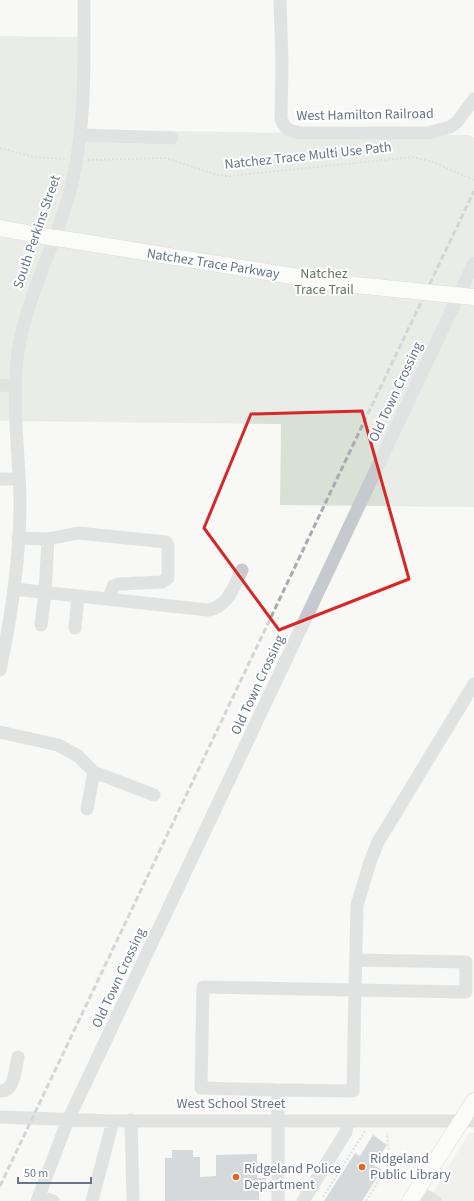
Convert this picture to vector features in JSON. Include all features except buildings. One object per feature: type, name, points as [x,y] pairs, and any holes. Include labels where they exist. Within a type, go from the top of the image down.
[{"type":"main road","name":"Natchez Trace Parkway","points":[[0,228],[328,282],[474,297]]},
{"type":"main road","points":[[414,1196],[468,1121],[474,1101]]},
{"type":"street","name":"South Perkins Street","points":[[0,670],[14,590],[18,538],[15,386],[17,358],[25,320],[34,291],[62,216],[76,160],[84,101],[84,0]]},
{"type":"street","name":"West Hamilton Railroad","points":[[280,0],[282,62],[281,113],[283,125],[288,131],[301,133],[428,133],[450,127],[457,122],[474,99]]},
{"type":"street","points":[[80,135],[172,138]]},
{"type":"street","name":"Old Town Crossing","points":[[38,1198],[68,1120],[474,263]]},
{"type":"street","points":[[0,385],[15,386]]},
{"type":"street","points":[[0,479],[18,479]]},
{"type":"street","points":[[18,538],[48,539],[78,533],[166,542],[168,546],[168,578],[162,582],[119,584],[113,586],[109,599]]},
{"type":"street","points":[[41,625],[45,593],[48,539]]},
{"type":"street","points":[[14,590],[208,610],[217,609],[226,601],[242,570]]},
{"type":"street","points":[[74,628],[78,596]]},
{"type":"street","points":[[356,960],[466,962],[466,992],[355,990],[203,987],[201,1088],[353,1091],[355,990],[356,960],[357,905],[370,862],[378,842],[474,684]]},
{"type":"street","points":[[0,732],[58,745],[78,756],[94,772],[154,794]]},
{"type":"street","points":[[87,808],[94,772]]},
{"type":"street","points":[[0,1091],[4,1091],[12,1085],[18,1057]]},
{"type":"street","points":[[278,1090],[278,1201]]},
{"type":"street","name":"West School Street","points":[[0,1117],[112,1121],[468,1121]]},
{"type":"street","points":[[131,1120],[132,1201]]},
{"type":"street","points":[[92,1201],[112,1121]]},
{"type":"street","points":[[303,1201],[346,1132],[348,1121]]},
{"type":"street","points":[[414,1196],[435,1201]]},
{"type":"street","points":[[38,1198],[53,1201]]},
{"type":"path","name":"Natchez Trace Multi Use Path","points":[[0,148],[34,157],[76,160],[166,158],[217,175],[229,176],[404,157],[424,158],[474,180]]},
{"type":"path","points":[[322,1197],[366,1131],[369,1133]]},
{"type":"path","points":[[366,1201],[389,1165],[386,1162],[388,1154],[388,1133],[382,1133]]},
{"type":"highlighted area","points":[[362,411],[409,579],[279,630],[204,528],[251,414]]},
{"type":"shaded area","points":[[469,1133],[474,1133],[474,1201],[428,1201]]},
{"type":"green space","name":"Natchez Trace Trail","points":[[0,36],[87,37],[86,130],[469,135],[474,138],[474,507],[280,505],[281,424],[0,421]]},
{"type":"railway","points":[[0,1186],[474,191]]},
{"type":"place","name":"Ridgeland Public Library","points":[[362,1167]]},
{"type":"place","name":"Ridgeland Police Department","points":[[236,1177]]}]
